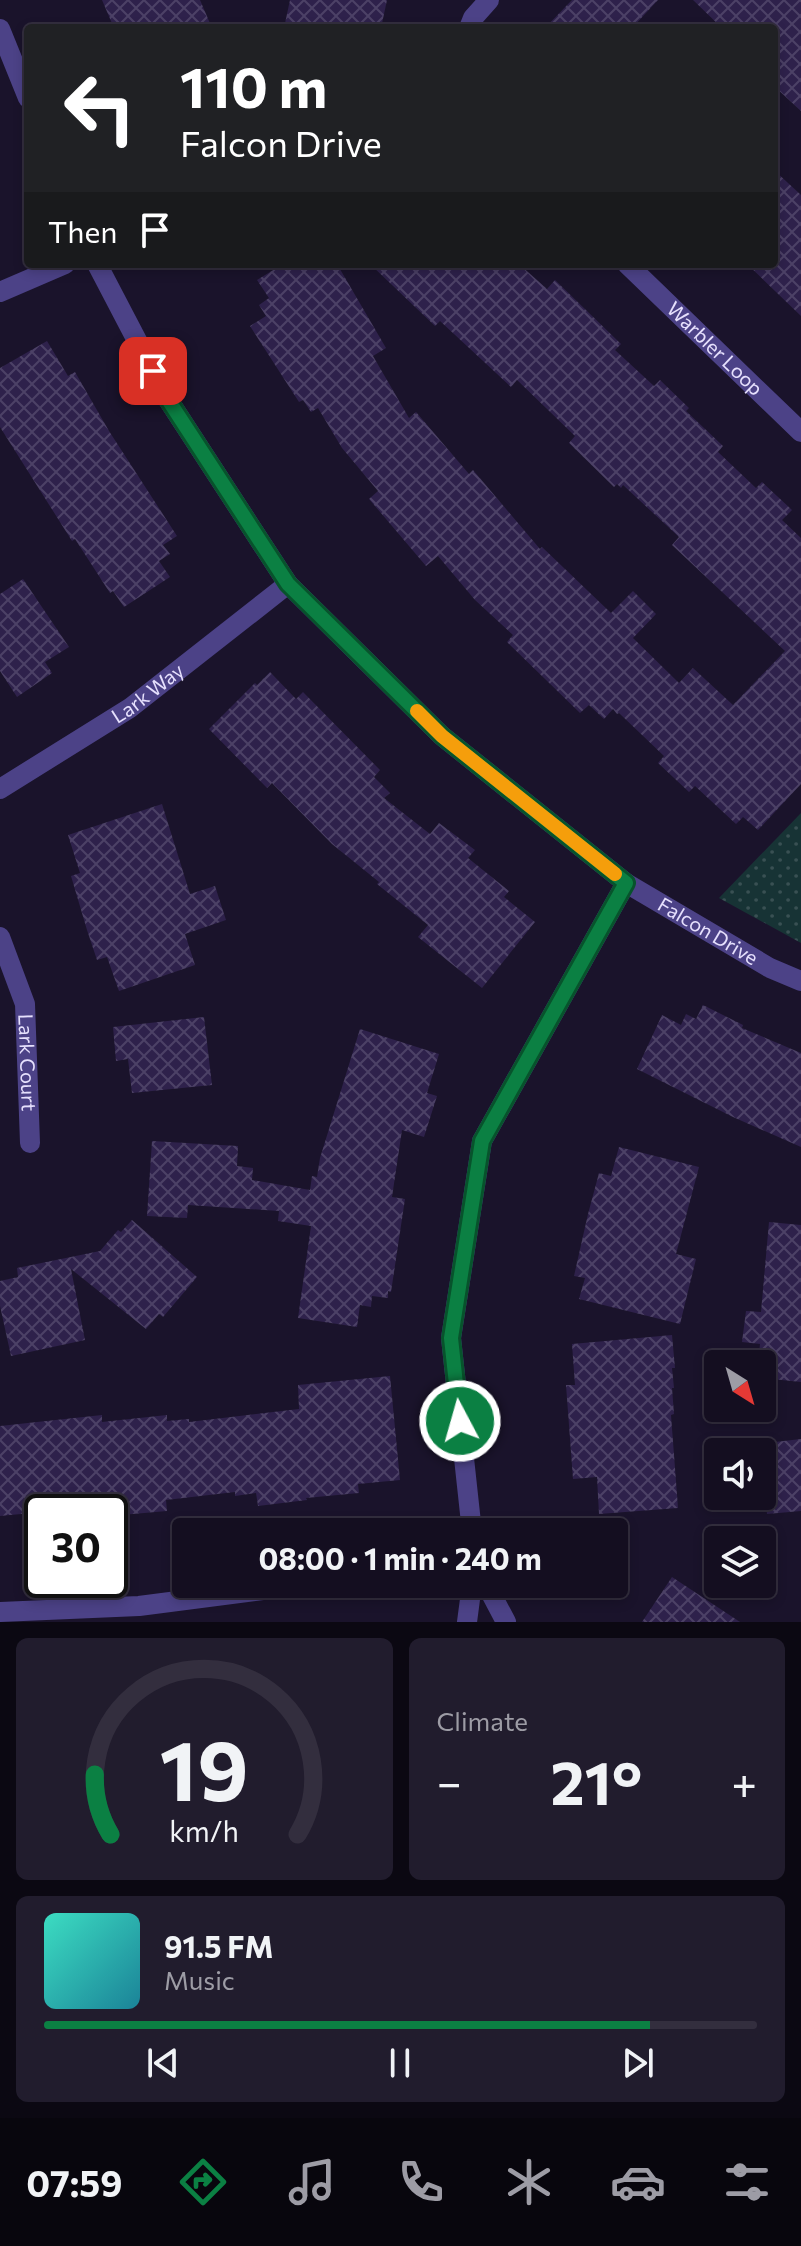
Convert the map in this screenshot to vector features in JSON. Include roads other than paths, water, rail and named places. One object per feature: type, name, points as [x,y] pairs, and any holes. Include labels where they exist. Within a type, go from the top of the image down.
[{"type":"street","points":[[471,24],[489,0]]},
{"type":"street","points":[[0,29],[24,88]]},
{"type":"street","points":[[0,292],[56,268]]},
{"type":"street","name":"Falcon Drive","points":[[99,268],[167,398],[288,584],[442,736],[626,883],[770,968],[801,981]]},
{"type":"street","name":"Warbler Loop","points":[[631,268],[801,432]]},
{"type":"street","name":"Lark Way","points":[[0,789],[130,708],[288,584]]},
{"type":"street","points":[[470,1518],[451,1338],[482,1141],[626,883]]},
{"type":"street","name":"Lark Court","points":[[0,937],[25,1004],[30,1143]]},
{"type":"street","points":[[0,1612],[139,1614],[230,1598]]},
{"type":"street","points":[[467,1622],[470,1598]]},
{"type":"street","points":[[493,1598],[506,1622]]}]
